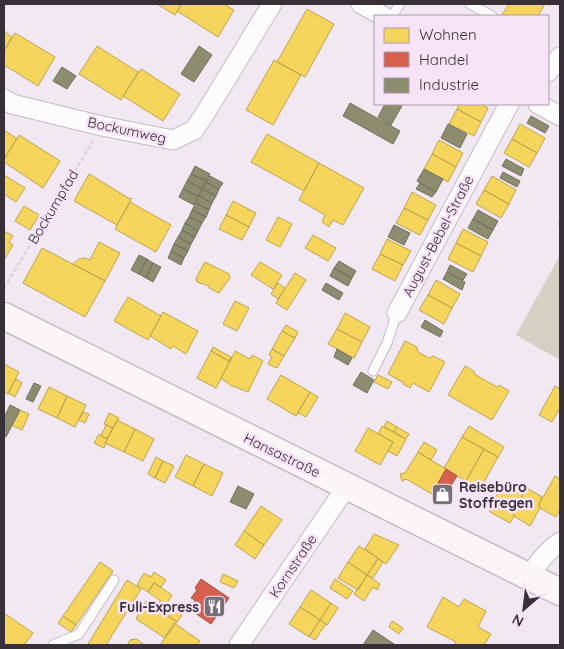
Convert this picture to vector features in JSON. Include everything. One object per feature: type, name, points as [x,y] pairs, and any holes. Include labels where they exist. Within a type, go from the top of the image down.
[{"type":"main road","name":"Hansastraße","points":[[4,316],[560,592]]},
{"type":"street","name":"Bockumweg","points":[[4,99],[12,104],[102,126],[174,140],[194,130],[272,4]]},
{"type":"street","points":[[361,4],[381,15]]},
{"type":"street","points":[[549,71],[560,56]]},
{"type":"street","name":"August-Bebel-Straße","points":[[397,313],[508,105]]},
{"type":"street","points":[[540,105],[560,116]]},
{"type":"street","name":"Kornstraße","points":[[239,645],[347,486]]},
{"type":"street","points":[[530,576],[546,553],[560,542]]},
{"type":"lane","points":[[393,15],[400,4]]},
{"type":"lane","points":[[470,4],[490,15]]},
{"type":"lane","name":"August-Bebel-Straße","points":[[373,371],[387,343],[397,313]]},
{"type":"lane","points":[[53,645],[79,634],[114,580]]},
{"type":"path","name":"Bockumpfad","points":[[4,288],[102,126]]},
{"type":"path","points":[[560,220],[558,226],[560,227]]},
{"type":"shaded area","points":[[560,255],[560,360],[516,335]]},
{"type":"building: Wohnen","points":[[157,4],[182,4],[175,15]]},
{"type":"building: Wohnen","points":[[182,4],[224,4],[234,10],[218,37],[177,11]]},
{"type":"building: Wohnen","points":[[509,4],[545,4],[539,15],[502,15]]},
{"type":"building: Wohnen","points":[[307,9],[334,24],[305,77],[277,62]]},
{"type":"building: Wohnen","points":[[4,31],[12,37],[4,51]]},
{"type":"building: Wohnen","points":[[15,33],[55,57],[38,86],[4,65],[4,51]]},
{"type":"building: Wohnen","points":[[97,46],[138,72],[121,100],[79,74]]},
{"type":"building: Wohnen","points":[[274,60],[301,75],[273,125],[246,110]]},
{"type":"building: Wohnen","points":[[141,69],[180,94],[163,121],[123,96]]},
{"type":"building: Wohnen","points":[[459,105],[483,105],[488,108],[481,122],[457,109]]},
{"type":"building: Wohnen","points":[[457,109],[481,122],[474,136],[449,124]]},
{"type":"building: Wohnen","points":[[520,124],[545,138],[537,153],[512,139]]},
{"type":"building: Wohnen","points":[[4,130],[17,139],[4,159]]},
{"type":"building: Wohnen","points":[[267,134],[319,163],[304,191],[251,162]]},
{"type":"building: Wohnen","points":[[19,135],[60,161],[43,188],[4,162]]},
{"type":"building: Wohnen","points":[[512,139],[537,153],[529,167],[504,153]]},
{"type":"building: Wohnen","points":[[439,140],[463,153],[456,167],[432,154]]},
{"type":"building: Wohnen","points":[[432,154],[456,167],[448,182],[424,169]]},
{"type":"building: Wohnen","points":[[319,163],[364,188],[343,225],[333,220],[329,227],[322,222],[325,215],[299,200]]},
{"type":"building: Wohnen","points":[[89,174],[130,199],[132,198],[117,225],[74,201]]},
{"type":"building: Wohnen","points":[[4,175],[25,188],[16,202],[4,194]]},
{"type":"building: Wohnen","points":[[492,176],[516,190],[509,204],[484,190]]},
{"type":"building: Wohnen","points":[[484,190],[509,204],[501,218],[476,204]]},
{"type":"building: Wohnen","points":[[412,192],[436,205],[428,220],[404,208]]},
{"type":"building: Wohnen","points":[[233,201],[256,213],[249,227],[226,215]]},
{"type":"building: Wohnen","points":[[130,202],[171,225],[156,252],[115,229]]},
{"type":"building: Wohnen","points":[[24,206],[39,215],[30,230],[15,221]]},
{"type":"building: Wohnen","points":[[404,208],[428,220],[420,235],[396,223]]},
{"type":"building: Wohnen","points":[[226,215],[249,227],[242,240],[219,229]]},
{"type":"building: Wohnen","points":[[278,217],[292,224],[280,247],[266,240]]},
{"type":"building: Wohnen","points":[[463,229],[488,242],[481,256],[456,243]]},
{"type":"building: Wohnen","points":[[4,231],[13,236],[9,242],[13,245],[4,260]]},
{"type":"building: Wohnen","points":[[313,235],[336,248],[328,261],[305,248]]},
{"type":"building: Wohnen","points":[[387,239],[411,251],[403,265],[380,254]]},
{"type":"building: Wohnen","points":[[99,242],[120,253],[105,281],[73,264],[79,259],[90,260]]},
{"type":"building: Wohnen","points":[[456,243],[481,256],[473,272],[448,259]]},
{"type":"building: Wohnen","points":[[42,248],[105,281],[85,317],[23,283]]},
{"type":"building: Wohnen","points":[[380,254],[403,265],[395,281],[372,269]]},
{"type":"building: Wohnen","points":[[205,262],[229,274],[230,278],[219,293],[209,288],[209,286],[197,282],[196,278]]},
{"type":"building: Wohnen","points":[[260,262],[282,275],[273,289],[251,275]]},
{"type":"building: Wohnen","points":[[295,273],[306,280],[287,310],[276,303]]},
{"type":"building: Wohnen","points":[[436,280],[460,294],[452,308],[428,295]]},
{"type":"building: Wohnen","points":[[278,283],[285,288],[278,299],[271,294]]},
{"type":"building: Wohnen","points":[[428,295],[452,308],[444,324],[419,310]]},
{"type":"building: Wohnen","points":[[128,297],[161,316],[148,340],[114,321]]},
{"type":"building: Wohnen","points":[[235,301],[249,308],[237,331],[223,324]]},
{"type":"building: Wohnen","points":[[163,312],[198,331],[186,354],[173,346],[171,349],[150,336]]},
{"type":"building: Wohnen","points":[[345,313],[370,327],[362,342],[337,329]]},
{"type":"building: Wohnen","points":[[286,325],[298,332],[295,338],[282,331]]},
{"type":"building: Wohnen","points":[[337,329],[362,342],[354,358],[328,344]]},
{"type":"building: Wohnen","points":[[282,331],[295,338],[284,356],[272,349]]},
{"type":"building: Wohnen","points":[[405,341],[417,347],[418,352],[429,358],[433,356],[445,362],[429,392],[413,383],[410,388],[388,374]]},
{"type":"building: Wohnen","points":[[213,347],[231,357],[229,361],[211,351]]},
{"type":"building: Wohnen","points":[[272,349],[284,356],[277,368],[268,364],[272,357],[269,355]]},
{"type":"building: Wohnen","points":[[211,351],[229,361],[232,357],[216,388],[197,378]]},
{"type":"building: Wohnen","points":[[235,351],[250,359],[252,355],[263,361],[248,392],[230,385],[221,378]]},
{"type":"building: Wohnen","points":[[4,364],[19,372],[8,394],[4,392]]},
{"type":"building: Wohnen","points":[[465,366],[475,372],[474,374],[497,387],[499,385],[509,391],[492,420],[448,395]]},
{"type":"building: Wohnen","points":[[281,375],[310,392],[296,416],[267,399]]},
{"type":"building: Wohnen","points":[[378,375],[392,382],[388,389],[374,382]]},
{"type":"building: Wohnen","points":[[16,379],[22,383],[15,397],[8,393]]},
{"type":"building: Wohnen","points":[[555,386],[560,389],[560,408],[552,422],[539,415]]},
{"type":"building: Wohnen","points":[[49,387],[67,396],[57,418],[38,409]]},
{"type":"building: Wohnen","points":[[310,392],[318,397],[306,417],[298,413]]},
{"type":"building: Wohnen","points":[[67,396],[86,405],[75,427],[57,418]]},
{"type":"building: Wohnen","points":[[20,410],[29,414],[22,430],[12,425]]},
{"type":"building: Wohnen","points":[[83,412],[89,414],[85,423],[79,420]]},
{"type":"building: Wohnen","points":[[109,413],[119,418],[113,428],[104,424]]},
{"type":"building: Wohnen","points":[[117,420],[135,429],[124,452],[105,443]]},
{"type":"building: Wohnen","points":[[387,421],[397,427],[394,432],[384,427]]},
{"type":"building: Wohnen","points":[[106,425],[113,428],[107,439],[101,436]]},
{"type":"building: Wohnen","points":[[382,426],[406,439],[397,456],[388,451],[393,442],[378,434]]},
{"type":"building: Wohnen","points":[[469,426],[504,447],[498,457],[462,437]]},
{"type":"building: Wohnen","points":[[397,427],[409,434],[406,439],[394,432]]},
{"type":"building: Wohnen","points":[[368,428],[393,442],[380,465],[355,451]]},
{"type":"building: Wohnen","points":[[135,429],[154,439],[143,461],[124,452]]},
{"type":"building: Wohnen","points":[[99,434],[107,439],[104,448],[94,443]]},
{"type":"building: Wohnen","points":[[462,437],[484,449],[466,481],[444,468]]},
{"type":"building: Wohnen","points":[[424,442],[437,450],[431,460],[418,452]]},
{"type":"building: Wohnen","points":[[484,449],[498,457],[480,489],[466,481]]},
{"type":"building: Wohnen","points":[[418,452],[446,469],[432,494],[406,479],[402,481],[400,474],[405,473]]},
{"type":"building: Wohnen","points":[[186,455],[204,464],[193,486],[175,477]]},
{"type":"building: Wohnen","points":[[156,457],[163,461],[155,478],[148,474]]},
{"type":"building: Wohnen","points":[[163,461],[174,466],[165,483],[155,478]]},
{"type":"building: Wohnen","points":[[204,464],[223,473],[212,496],[193,486]]},
{"type":"building: Wohnen","points":[[555,476],[560,479],[560,509],[556,517],[540,508],[539,504]]},
{"type":"building: Wohnen","points":[[503,483],[523,494],[513,512],[514,516],[510,523],[490,512],[489,508]]},
{"type":"building: Wohnen","points":[[527,488],[542,497],[539,504],[540,508],[530,526],[514,516],[513,512]]},
{"type":"building: Wohnen","points":[[261,506],[282,520],[264,545],[244,531]]},
{"type":"building: Wohnen","points":[[244,531],[264,545],[255,559],[235,545]]},
{"type":"building: Wohnen","points":[[374,534],[399,545],[386,564],[365,549]]},
{"type":"building: Wohnen","points":[[359,546],[378,558],[367,575],[348,562]]},
{"type":"building: Wohnen","points":[[378,559],[383,562],[373,578],[367,575]]},
{"type":"building: Wohnen","points":[[100,562],[113,571],[76,625],[63,616]]},
{"type":"building: Wohnen","points":[[348,562],[367,575],[358,590],[338,578]]},
{"type":"building: Wohnen","points":[[154,572],[166,580],[161,587],[154,583],[148,592],[137,585],[144,573],[151,577]]},
{"type":"building: Wohnen","points":[[223,574],[238,581],[234,588],[220,582]]},
{"type":"building: Wohnen","points":[[367,575],[380,584],[377,590],[373,587],[364,601],[354,594]]},
{"type":"building: Wohnen","points":[[335,579],[353,591],[347,599],[330,588]]},
{"type":"building: Wohnen","points":[[127,580],[141,589],[106,645],[89,645],[88,644]]},
{"type":"building: Wohnen","points":[[154,583],[172,595],[166,605],[148,592]]},
{"type":"building: Wohnen","points":[[311,590],[331,603],[320,620],[300,607]]},
{"type":"building: Wohnen","points":[[443,597],[459,607],[464,599],[486,611],[478,627],[491,634],[484,645],[454,645],[456,642],[427,627]]},
{"type":"building: Wohnen","points":[[146,601],[177,622],[165,638],[136,619]]},
{"type":"building: Wohnen","points":[[160,601],[182,615],[177,622],[156,608]]},
{"type":"building: Wohnen","points":[[331,603],[338,608],[327,625],[320,620]]},
{"type":"building: Wohnen","points":[[300,607],[320,620],[309,637],[289,624]]},
{"type":"building: Wohnen","points":[[4,613],[33,633],[24,645],[4,645]]},
{"type":"building: Wohnen","points":[[63,616],[76,625],[71,632],[58,623]]},
{"type":"building: Wohnen","points":[[320,620],[326,624],[315,640],[309,636]]},
{"type":"building: Wohnen","points":[[392,621],[403,628],[399,634],[389,627]]},
{"type":"building: Wohnen","points":[[174,623],[200,641],[197,645],[160,645]]},
{"type":"building: Wohnen","points":[[136,639],[145,645],[127,645],[130,640]]},
{"type":"building: Handel","points":[[446,469],[457,476],[442,500],[432,494]]},
{"type":"building: Handel","points":[[201,579],[229,598],[211,624],[189,609],[195,600],[191,598],[197,590],[195,588]]},
{"type":"building: Industrie","points":[[199,46],[212,55],[194,82],[181,74]]},
{"type":"building: Industrie","points":[[62,67],[76,76],[67,89],[53,81]]},
{"type":"building: Industrie","points":[[350,103],[400,131],[393,144],[343,116]]},
{"type":"building: Industrie","points":[[384,105],[402,105],[391,125],[378,117]]},
{"type":"building: Industrie","points":[[531,116],[549,126],[545,133],[527,123]]},
{"type":"building: Industrie","points":[[448,124],[467,134],[460,148],[441,138]]},
{"type":"building: Industrie","points":[[506,159],[524,169],[521,176],[502,166]]},
{"type":"building: Industrie","points":[[195,166],[210,174],[206,181],[191,174]]},
{"type":"building: Industrie","points":[[424,169],[443,179],[436,192],[417,181]]},
{"type":"building: Industrie","points":[[503,172],[520,181],[517,187],[500,178]]},
{"type":"building: Industrie","points":[[191,174],[206,181],[202,189],[187,181]]},
{"type":"building: Industrie","points":[[210,176],[223,183],[219,189],[206,182]]},
{"type":"building: Industrie","points":[[187,181],[202,189],[198,196],[183,189]]},
{"type":"building: Industrie","points":[[206,182],[219,189],[216,196],[203,189]]},
{"type":"building: Industrie","points":[[420,183],[436,192],[432,197],[416,189]]},
{"type":"building: Industrie","points":[[183,189],[198,196],[194,205],[179,197]]},
{"type":"building: Industrie","points":[[203,189],[216,196],[212,203],[199,196]]},
{"type":"building: Industrie","points":[[199,196],[212,203],[209,210],[196,203]]},
{"type":"building: Industrie","points":[[196,203],[209,210],[206,217],[192,210]]},
{"type":"building: Industrie","points":[[192,210],[206,217],[202,223],[189,217]]},
{"type":"building: Industrie","points":[[478,210],[498,221],[493,230],[473,219]]},
{"type":"building: Industrie","points":[[189,217],[202,223],[198,231],[185,223]]},
{"type":"building: Industrie","points":[[473,219],[493,230],[488,239],[468,228]]},
{"type":"building: Industrie","points":[[185,223],[198,231],[195,237],[182,230]]},
{"type":"building: Industrie","points":[[394,225],[410,233],[404,245],[388,237]]},
{"type":"building: Industrie","points":[[182,230],[195,237],[191,244],[178,237]]},
{"type":"building: Industrie","points":[[178,237],[191,244],[188,251],[174,244]]},
{"type":"building: Industrie","points":[[174,244],[188,251],[184,258],[171,251]]},
{"type":"building: Industrie","points":[[171,251],[184,258],[181,265],[168,258]]},
{"type":"building: Industrie","points":[[139,255],[147,259],[139,274],[131,270]]},
{"type":"building: Industrie","points":[[147,259],[153,263],[146,278],[139,274]]},
{"type":"building: Industrie","points":[[339,261],[356,271],[352,278],[334,268]]},
{"type":"building: Industrie","points":[[153,263],[161,267],[153,282],[146,278]]},
{"type":"building: Industrie","points":[[450,265],[467,274],[463,280],[447,272]]},
{"type":"building: Industrie","points":[[334,268],[352,278],[348,286],[330,276]]},
{"type":"building: Industrie","points":[[447,272],[465,282],[462,290],[443,279]]},
{"type":"building: Industrie","points":[[326,283],[343,293],[339,300],[322,290]]},
{"type":"building: Industrie","points":[[425,320],[443,331],[440,337],[421,327]]},
{"type":"building: Industrie","points":[[337,349],[352,358],[348,365],[334,357]]},
{"type":"building: Industrie","points":[[361,372],[374,380],[367,393],[353,385]]},
{"type":"building: Industrie","points":[[34,383],[41,386],[33,402],[26,399]]},
{"type":"building: Industrie","points":[[10,405],[20,410],[6,437],[4,436],[4,418]]},
{"type":"building: Industrie","points":[[238,486],[254,494],[246,509],[230,502]]},
{"type":"building: Industrie","points":[[373,630],[394,644],[363,645]]},
{"type":"place","name":"Reisebüro Stoffregen","points":[[443,495]]},
{"type":"place","name":"Fuli-Express","points":[[215,607]]}]
